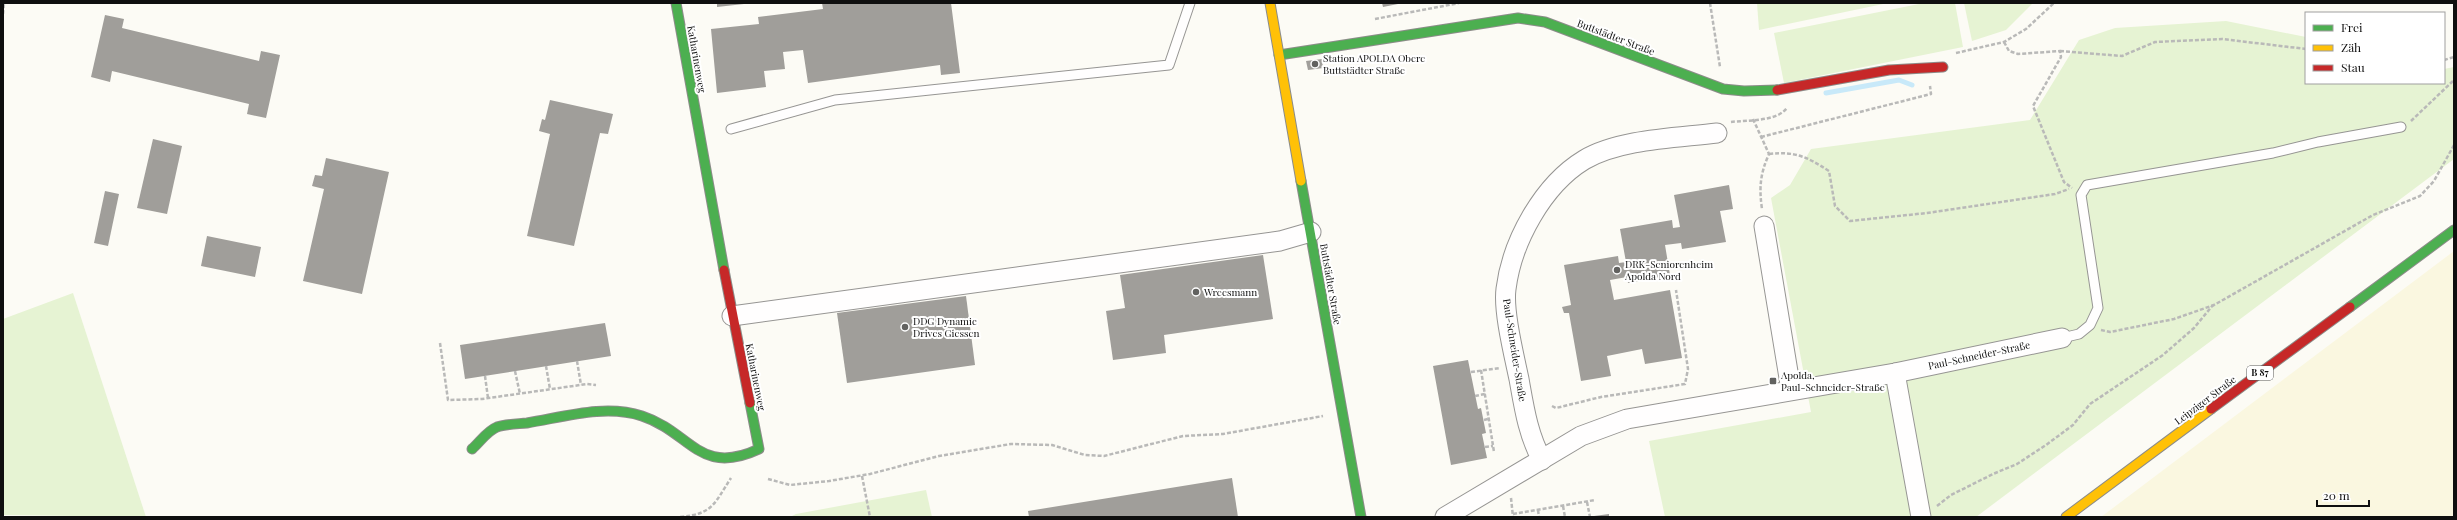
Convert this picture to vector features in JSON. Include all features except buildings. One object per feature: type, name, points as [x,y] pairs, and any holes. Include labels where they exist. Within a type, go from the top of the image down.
[{"type":"street","name":"Katharinenweg","points":[[472,449],[496,427],[577,415],[622,412],[643,417],[711,458],[729,461],[738,459],[759,448],[732,316],[676,3]]},
{"type":"street","name":"Buttstädter Straße","points":[[1270,3],[1344,412],[1361,517]]},
{"type":"street","name":"Buttstädter Straße","points":[[1279,55],[1518,18],[1545,22],[1723,89],[1759,92],[1787,90],[1888,70],[1943,67]]},
{"type":"street","name":"Paul-Schneider-Straße","points":[[1542,460],[1533,444],[1516,366],[1506,289],[1517,249],[1530,215],[1561,178],[1585,160],[1620,146],[1723,128]]},
{"type":"street","points":[[1764,226],[1791,390]]},
{"type":"street","name":"Leipziger Straße","points":[[2066,517],[2454,230]]},
{"type":"street","points":[[732,316],[1280,241],[1311,232]]},
{"type":"street","name":"Paul-Schneider-Straße","points":[[1457,514],[1580,436],[1627,418],[1895,373],[2062,338]]},
{"type":"street","points":[[1895,373],[1920,515]]},
{"type":"lane","points":[[731,129],[835,100],[1169,65],[1190,3]]},
{"type":"lane","points":[[2062,338],[2079,334],[2090,325],[2098,308],[2081,195],[2087,186],[2273,153],[2318,142],[2401,126]]},
{"type":"path","points":[[3,14],[4,3]]},
{"type":"path","points":[[1710,3],[1723,89]]},
{"type":"path","points":[[1943,67],[1948,54],[2004,42],[2026,29],[2054,3]]},
{"type":"path","points":[[2004,42],[2009,51],[2018,54],[2060,51],[2122,56],[2155,42],[2222,39],[2305,49]]},
{"type":"path","points":[[2060,51],[2061,57],[2033,106],[2064,182],[2081,195]]},
{"type":"path","points":[[1761,136],[1931,94],[1928,68]]},
{"type":"path","points":[[2401,126],[2407,125],[2454,80]]},
{"type":"path","points":[[1723,128],[1753,119],[1769,154],[1761,172],[1759,190],[1764,226]]},
{"type":"path","points":[[2090,325],[2098,330],[2110,332],[2174,319],[2214,305],[2373,215],[2420,196],[2434,181],[2454,145]]},
{"type":"path","points":[[1769,154],[1787,152],[1800,155],[1829,172],[1835,206],[1850,221],[1927,213],[2048,195],[2072,188]]},
{"type":"path","points":[[1552,406],[1556,408],[1601,397],[1685,384],[1688,369],[1676,290]]},
{"type":"path","points":[[1920,515],[1928,513],[1951,495],[1992,474],[2017,464],[2046,445],[2073,425],[2090,404],[2163,355],[2194,328],[2214,305]]},
{"type":"path","points":[[440,343],[448,400],[488,398],[581,385],[596,385]]},
{"type":"path","points":[[577,361],[581,385]]},
{"type":"path","points":[[546,366],[550,390]]},
{"type":"path","points":[[1471,372],[1516,366]]},
{"type":"path","points":[[1481,370],[1494,452]]},
{"type":"path","points":[[515,371],[520,394]]},
{"type":"path","points":[[485,376],[488,398]]},
{"type":"path","points":[[1475,396],[1484,394]]},
{"type":"path","points":[[768,479],[790,485],[862,476],[939,456],[1011,444],[1052,445],[1085,454],[1104,456],[1183,436],[1223,434],[1344,412]]},
{"type":"path","points":[[1484,420],[1488,419]]},
{"type":"path","points":[[1485,447],[1493,446]]},
{"type":"path","points":[[680,517],[700,516],[715,504],[736,470],[738,459]]},
{"type":"path","points":[[862,476],[870,517]]},
{"type":"path","points":[[1513,514],[1595,500]]},
{"type":"path","points":[[1587,502],[1590,517]]},
{"type":"path","points":[[1563,506],[1565,517]]},
{"type":"path","points":[[1538,510],[1539,517]]},
{"type":"shaded area","points":[[2454,251],[2454,517],[2101,517]]},
{"type":"green space","points":[[1757,3],[1888,3],[1759,30]]},
{"type":"green space","points":[[1924,3],[1955,3],[1963,47],[1784,83],[1774,33]]},
{"type":"green space","points":[[1964,3],[2033,3],[2006,30],[1972,41]]},
{"type":"green space","points":[[2226,21],[2305,37],[2305,84],[2445,84],[2445,69],[2454,67],[2454,159],[1976,517],[1665,517],[1649,441],[1811,412],[1771,198],[1790,185],[1811,149],[2030,120],[2079,40],[2115,28]]},
{"type":"green space","points":[[73,293],[146,517],[3,515],[3,319]]},
{"type":"green space","points":[[926,490],[932,517],[790,517],[796,514]]},
{"type":"waterway","points":[[1826,93],[1899,80],[1912,85]]},
{"type":"traffic: fast","points":[[676,3],[724,270]]},
{"type":"traffic: fast","points":[[1279,55],[1518,18],[1545,22],[1723,89],[1744,91],[1777,90]]},
{"type":"traffic: fast","points":[[1301,181],[1361,517]]},
{"type":"traffic: fast","points":[[2350,307],[2454,230]]},
{"type":"traffic: fast","points":[[472,449],[490,431],[500,426],[599,411],[614,411],[642,416],[659,423],[696,449],[709,455],[722,458],[739,456],[759,449],[750,403]]},
{"type":"traffic: slow","points":[[1270,3],[1301,181]]},
{"type":"traffic: slow","points":[[2066,517],[2211,409]]},
{"type":"traffic: jam","points":[[1777,90],[1889,70],[1943,67]]},
{"type":"traffic: jam","points":[[724,270],[750,403]]},
{"type":"traffic: jam","points":[[2211,409],[2350,307]]},
{"type":"place","name":"Station APOLDA Obere Buttstädter Straße","points":[[1315,64]]},
{"type":"place","name":"DRK-Seniorenheim Apolda Nord","points":[[1617,270]]},
{"type":"place","name":"Wreesmann","points":[[1196,292]]},
{"type":"place","name":"DDG Dynamic Drives Giessen","points":[[905,327]]},
{"type":"place","name":"Apolda, Paul-Schneider-Straße","points":[[1773,381]]}]
